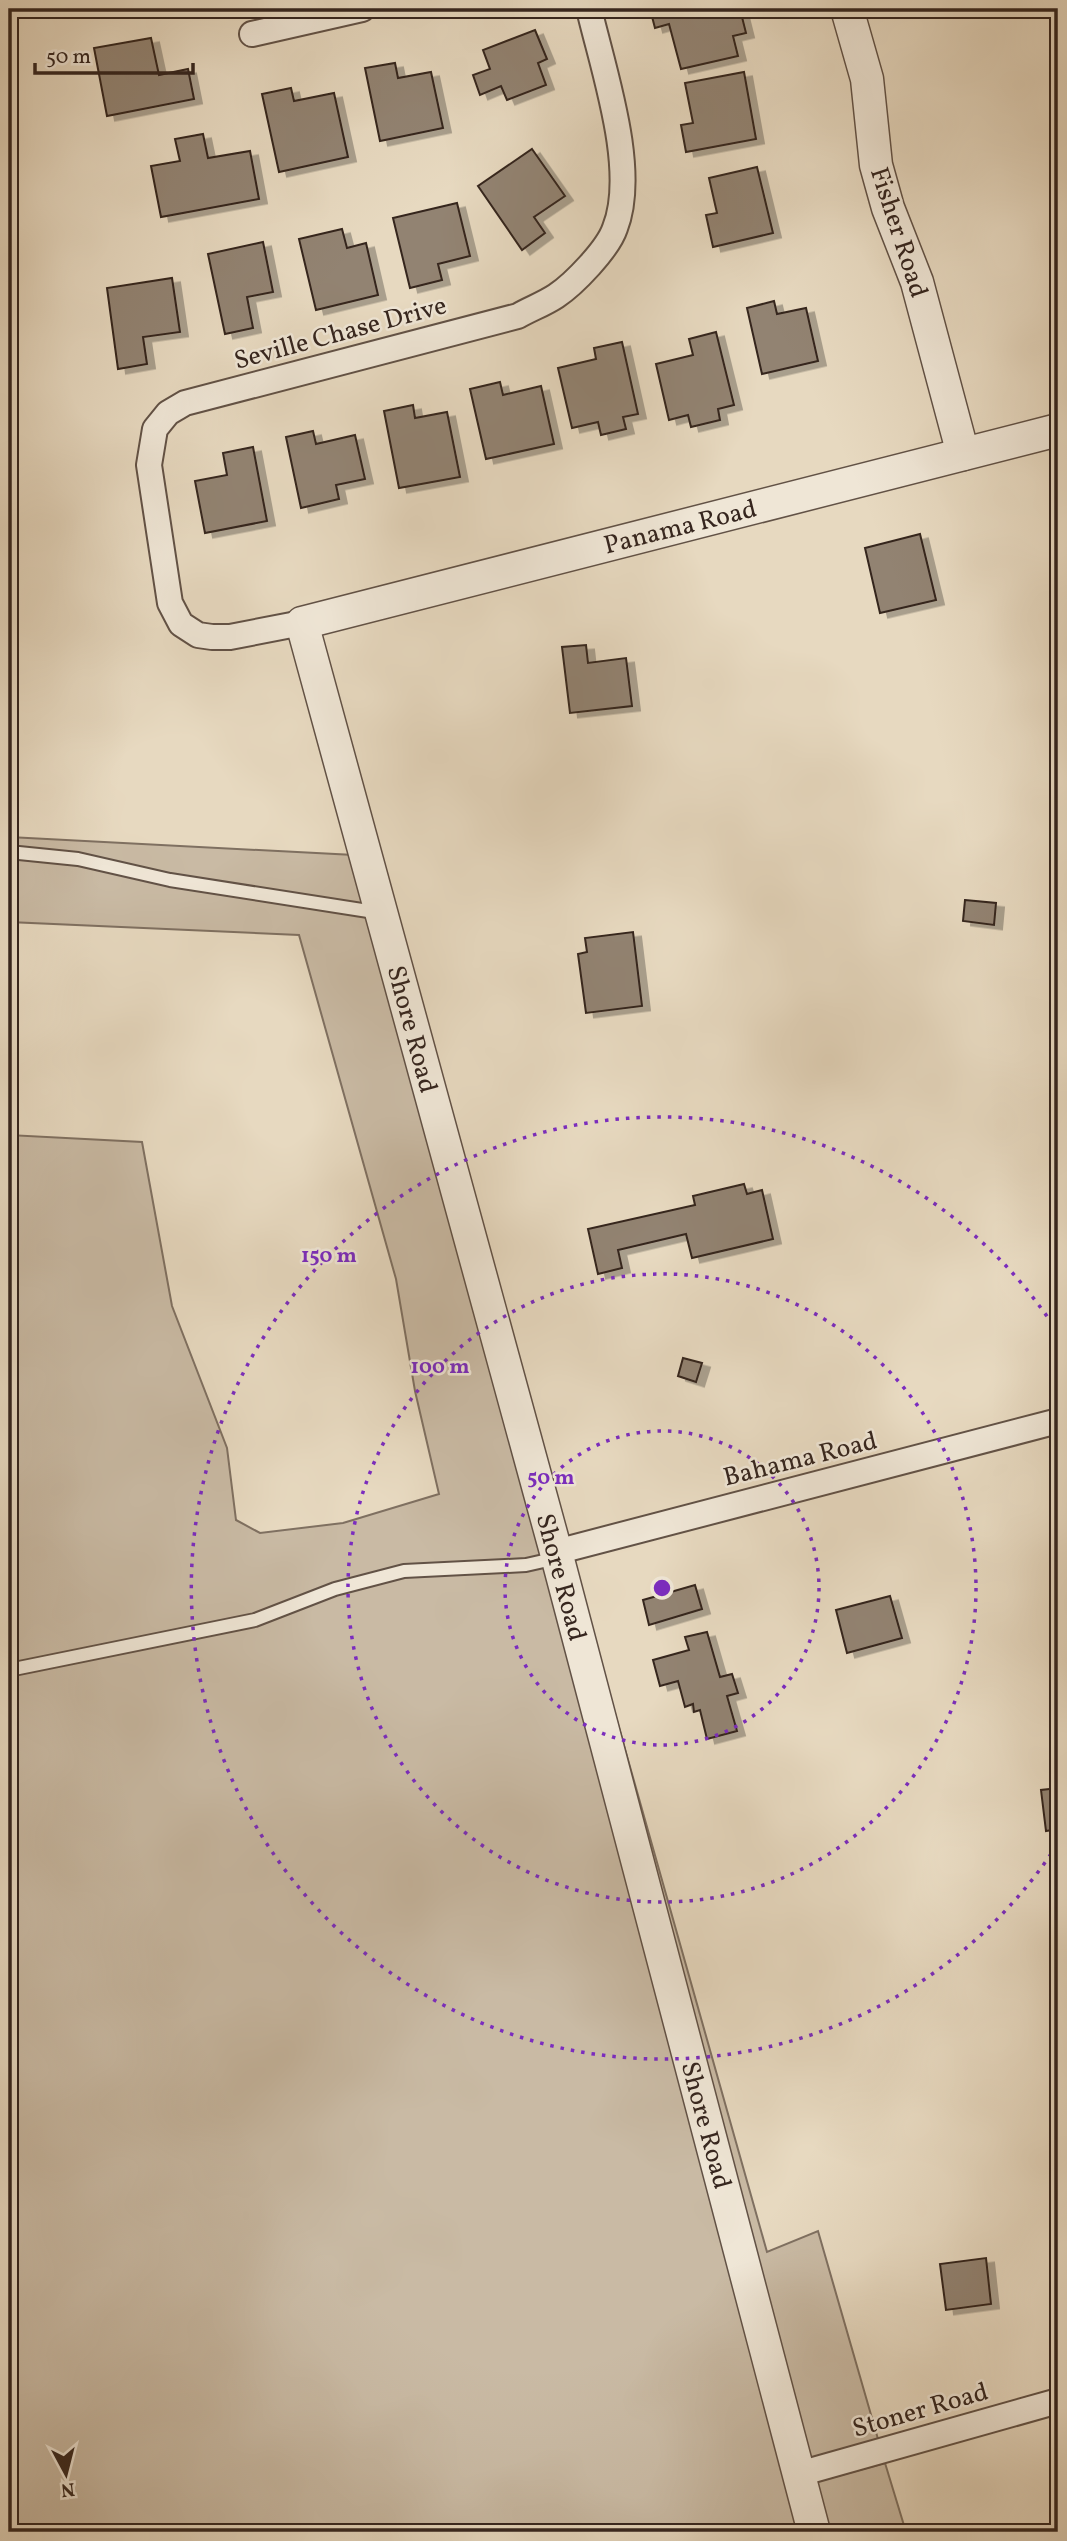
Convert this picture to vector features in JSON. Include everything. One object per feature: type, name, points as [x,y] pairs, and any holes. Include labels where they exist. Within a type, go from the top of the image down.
[{"type":"street","points":[[252,34],[362,9]]},
{"type":"street","name":"Seville Chase Drive","points":[[302,623],[212,638],[198,635],[181,624],[170,603],[149,465],[155,429],[168,413],[185,403],[518,316],[556,296],[590,265],[615,230],[623,194],[622,152],[589,9]]},
{"type":"street","name":"Fisher Road","points":[[847,9],[867,79],[876,165],[888,208],[917,282],[963,454]]},
{"type":"street","name":"Panama Road","points":[[302,623],[1058,430]]},
{"type":"street","name":"Shore Road","points":[[302,623],[556,1555],[814,2532]]},
{"type":"street","name":"Bahama Road","points":[[556,1555],[1058,1421]]},
{"type":"street","name":"Stoner Road","points":[[799,2474],[1058,2401]]},
{"type":"lane","points":[[9,852],[78,859],[170,880],[381,913]]},
{"type":"lane","points":[[9,1670],[256,1620],[335,1589],[404,1571],[526,1565],[556,1555]]},
{"type":"shaded area","points":[[9,837],[354,855],[802,2532],[9,2532],[9,1135],[142,1142],[172,1306],[227,1448],[236,1520],[260,1533],[343,1523],[439,1494],[415,1391],[396,1279],[299,935],[9,922]]},
{"type":"shaded area","points":[[575,1572],[767,2252],[818,2231],[878,2439],[806,2460]]},
{"type":"shaded area","points":[[885,2463],[906,2532],[825,2532],[812,2483]]},
{"type":"building","points":[[650,9],[740,9],[746,33],[733,36],[738,56],[681,69],[669,24],[655,28]]},
{"type":"building","points":[[535,30],[547,59],[538,63],[546,85],[507,100],[501,86],[480,95],[473,75],[490,69],[483,50]]},
{"type":"building","points":[[151,38],[159,75],[188,69],[194,99],[107,116],[94,48]]},
{"type":"building","points":[[395,63],[398,78],[431,72],[443,128],[380,141],[365,68]]},
{"type":"building","points":[[744,72],[756,139],[686,152],[681,125],[693,123],[685,83]]},
{"type":"building","points":[[291,88],[294,101],[334,93],[348,157],[279,172],[262,94]]},
{"type":"building","points":[[203,134],[208,158],[250,151],[259,199],[161,217],[151,166],[180,161],[175,139]]},
{"type":"building","points":[[532,149],[565,196],[534,217],[545,233],[522,250],[478,186]]},
{"type":"building","points":[[757,167],[773,233],[713,247],[706,215],[717,213],[709,178]]},
{"type":"building","points":[[457,203],[470,256],[438,264],[442,280],[410,288],[393,218]]},
{"type":"building","points":[[342,229],[347,248],[366,243],[378,295],[316,310],[299,239]]},
{"type":"building","points":[[263,242],[273,292],[247,297],[253,328],[225,334],[208,254]]},
{"type":"building","points":[[172,278],[180,332],[143,337],[147,364],[118,369],[107,288]]},
{"type":"building","points":[[774,301],[777,314],[806,308],[818,361],[762,374],[747,308]]},
{"type":"building","points":[[716,332],[734,405],[718,409],[720,420],[691,427],[688,415],[669,420],[656,364],[693,355],[689,339]]},
{"type":"building","points":[[622,342],[638,414],[623,417],[626,429],[601,435],[598,422],[572,428],[558,368],[596,359],[594,348]]},
{"type":"building","points":[[500,382],[503,395],[541,386],[554,444],[486,459],[470,389]]},
{"type":"building","points":[[413,405],[415,418],[447,412],[460,477],[399,488],[384,411]]},
{"type":"building","points":[[313,431],[316,444],[355,435],[365,479],[336,485],[339,499],[301,508],[286,437]]},
{"type":"building","points":[[253,447],[267,521],[205,533],[195,481],[227,475],[223,453]]},
{"type":"building","points":[[920,534],[936,600],[880,613],[865,548]]},
{"type":"building","points":[[586,645],[588,663],[626,658],[632,706],[570,713],[562,647]]},
{"type":"building","points":[[965,900],[996,903],[994,925],[963,921]]},
{"type":"building","points":[[633,932],[642,1006],[586,1013],[578,954],[587,952],[585,938]]},
{"type":"building","points":[[744,1184],[747,1194],[762,1190],[773,1239],[692,1258],[686,1234],[618,1250],[622,1268],[598,1274],[588,1229],[695,1205],[693,1196]]},
{"type":"building","points":[[683,1358],[702,1363],[696,1382],[678,1376]]},
{"type":"building","points":[[695,1585],[702,1609],[649,1625],[643,1600]]},
{"type":"building","points":[[890,1596],[902,1638],[847,1653],[836,1610]]},
{"type":"building","points":[[707,1632],[720,1677],[732,1674],[738,1693],[727,1696],[737,1731],[707,1739],[700,1710],[694,1712],[693,1704],[685,1707],[678,1681],[660,1686],[653,1660],[689,1650],[685,1637]]},
{"type":"building","points":[[1058,1788],[1058,1829],[1046,1831],[1041,1790]]},
{"type":"building","points":[[986,2258],[991,2304],[946,2310],[940,2264]]}]
